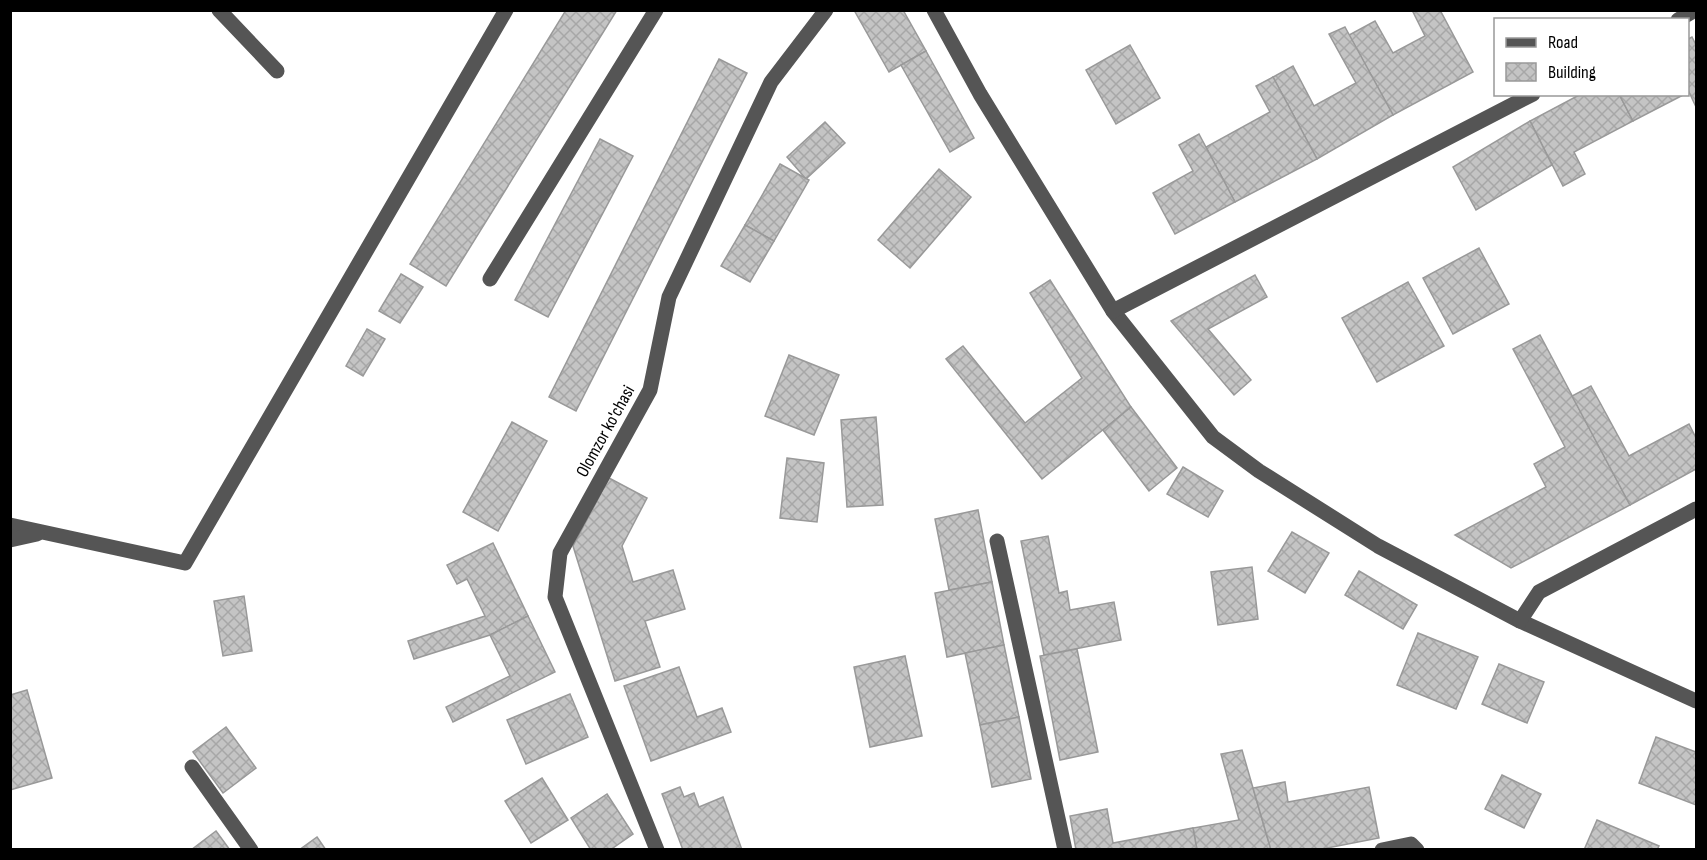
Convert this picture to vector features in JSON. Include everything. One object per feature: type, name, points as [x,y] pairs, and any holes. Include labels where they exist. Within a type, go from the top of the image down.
[{"type":"street","points":[[219,10],[277,71]]},
{"type":"street","points":[[10,525],[185,564],[506,10]]},
{"type":"street","points":[[490,279],[656,10]]},
{"type":"street","name":"Olomzor ko'chasi","points":[[657,849],[555,597],[560,553],[650,390],[669,297],[771,82],[826,10]]},
{"type":"street","points":[[934,10],[980,94],[1113,311],[1213,437],[1259,471],[1378,546],[1520,621],[1696,701]]},
{"type":"street","points":[[1681,18],[1695,10]]},
{"type":"street","points":[[1113,311],[1529,96]]},
{"type":"street","points":[[1520,621],[1539,592],[1696,509]]},
{"type":"street","points":[[10,540],[41,533]]},
{"type":"street","points":[[997,541],[1065,849]]},
{"type":"street","points":[[192,768],[251,849]]},
{"type":"street","points":[[1382,849],[1411,844],[1417,849]]},
{"type":"building","points":[[566,10],[617,10],[446,286],[410,264]]},
{"type":"building","points":[[854,10],[903,10],[926,51],[889,72]]},
{"type":"building","points":[[1412,10],[1440,10],[1473,72],[1393,115],[1349,35],[1375,21],[1393,53],[1425,36]]},
{"type":"building","points":[[1345,27],[1393,115],[1317,159],[1273,77],[1293,66],[1314,106],[1356,83],[1329,34]]},
{"type":"building","points":[[1692,37],[1696,45],[1696,107],[1689,92],[1689,38]]},
{"type":"building","points":[[1130,45],[1160,98],[1116,124],[1086,70]]},
{"type":"building","points":[[926,51],[974,138],[950,152],[901,65]]},
{"type":"building","points":[[719,59],[747,73],[576,411],[549,397]]},
{"type":"building","points":[[1273,77],[1317,159],[1235,202],[1206,147],[1270,112],[1256,86]]},
{"type":"building","points":[[1577,96],[1620,96],[1633,121],[1574,152],[1585,174],[1563,186],[1530,121]]},
{"type":"building","points":[[1620,96],[1681,96],[1633,121]]},
{"type":"building","points":[[1530,121],[1552,165],[1476,210],[1453,167]]},
{"type":"building","points":[[825,122],[845,143],[806,179],[787,157]]},
{"type":"building","points":[[1199,134],[1235,202],[1175,234],[1153,193],[1193,171],[1179,145]]},
{"type":"building","points":[[600,139],[633,156],[548,317],[515,300]]},
{"type":"building","points":[[780,164],[809,180],[774,241],[745,225]]},
{"type":"building","points":[[939,169],[971,197],[910,268],[878,240]]},
{"type":"building","points":[[745,225],[774,241],[750,282],[721,266]]},
{"type":"building","points":[[1479,248],[1509,304],[1453,334],[1423,278]]},
{"type":"building","points":[[401,274],[423,287],[400,323],[379,311]]},
{"type":"building","points":[[1255,275],[1267,297],[1208,329],[1251,380],[1234,395],[1171,321]]},
{"type":"building","points":[[1050,280],[1131,407],[1042,479],[946,359],[963,346],[1025,423],[1082,378],[1030,293]]},
{"type":"building","points":[[1408,282],[1444,346],[1377,382],[1342,318]]},
{"type":"building","points":[[367,329],[385,339],[363,376],[346,366]]},
{"type":"building","points":[[1540,335],[1630,505],[1511,568],[1455,535],[1546,487],[1534,464],[1565,447],[1513,349]]},
{"type":"building","points":[[789,355],[839,375],[814,435],[765,416]]},
{"type":"building","points":[[1591,386],[1629,456],[1689,424],[1696,438],[1696,469],[1630,505],[1572,396]]},
{"type":"building","points":[[1131,407],[1177,468],[1149,491],[1103,430]]},
{"type":"building","points":[[876,417],[883,505],[847,507],[841,420]]},
{"type":"building","points":[[512,422],[547,441],[498,531],[463,512]]},
{"type":"building","points":[[787,458],[824,463],[817,522],[780,518]]},
{"type":"building","points":[[1183,467],[1223,491],[1208,517],[1167,494]]},
{"type":"building","points":[[609,478],[647,498],[622,546],[633,582],[673,570],[685,609],[645,621],[660,667],[615,681],[573,546]]},
{"type":"building","points":[[978,510],[992,582],[949,590],[935,519]]},
{"type":"building","points":[[1292,532],[1329,553],[1305,593],[1268,571]]},
{"type":"building","points":[[1048,536],[1059,593],[1067,591],[1070,610],[1114,602],[1121,640],[1044,655],[1021,541]]},
{"type":"building","points":[[493,543],[528,616],[490,635],[414,659],[408,641],[485,616],[467,579],[457,584],[447,565]]},
{"type":"building","points":[[1252,567],[1258,619],[1218,625],[1211,572]]},
{"type":"building","points":[[1359,571],[1417,605],[1403,629],[1345,595]]},
{"type":"building","points":[[992,582],[1004,645],[947,657],[935,593]]},
{"type":"building","points":[[244,596],[252,651],[223,656],[214,601]]},
{"type":"building","points":[[528,616],[555,672],[453,722],[446,707],[510,676],[490,635]]},
{"type":"building","points":[[1418,633],[1478,657],[1456,709],[1397,685]]},
{"type":"building","points":[[1004,645],[1019,717],[980,725],[965,653]]},
{"type":"building","points":[[1077,649],[1098,752],[1060,760],[1040,656]]},
{"type":"building","points":[[905,656],[922,736],[870,747],[854,667]]},
{"type":"building","points":[[1499,664],[1544,682],[1527,723],[1482,704]]},
{"type":"building","points":[[679,667],[697,717],[722,708],[731,732],[651,761],[624,686]]},
{"type":"building","points":[[27,690],[52,778],[10,790],[10,695]]},
{"type":"building","points":[[570,694],[588,737],[526,764],[507,720]]},
{"type":"building","points":[[1019,717],[1031,779],[992,787],[980,725]]},
{"type":"building","points":[[226,727],[256,768],[223,793],[193,752]]},
{"type":"building","points":[[1656,737],[1696,752],[1696,805],[1639,783]]},
{"type":"building","points":[[1242,750],[1271,850],[1197,850],[1193,828],[1239,820],[1221,754]]},
{"type":"building","points":[[1502,775],[1541,794],[1524,828],[1485,809]]},
{"type":"building","points":[[542,778],[568,820],[531,843],[505,801]]},
{"type":"building","points":[[1285,782],[1288,802],[1369,787],[1379,838],[1317,850],[1271,850],[1253,788]]},
{"type":"building","points":[[680,787],[684,797],[694,793],[699,807],[723,797],[742,850],[683,850],[662,794]]},
{"type":"building","points":[[607,794],[633,834],[610,850],[591,850],[571,818]]},
{"type":"building","points":[[1107,809],[1113,843],[1193,828],[1197,850],[1076,850],[1070,816]]},
{"type":"building","points":[[1597,820],[1659,846],[1657,850],[1584,850]]},
{"type":"building","points":[[216,831],[230,850],[191,850]]},
{"type":"building","points":[[317,837],[326,850],[299,850]]}]
